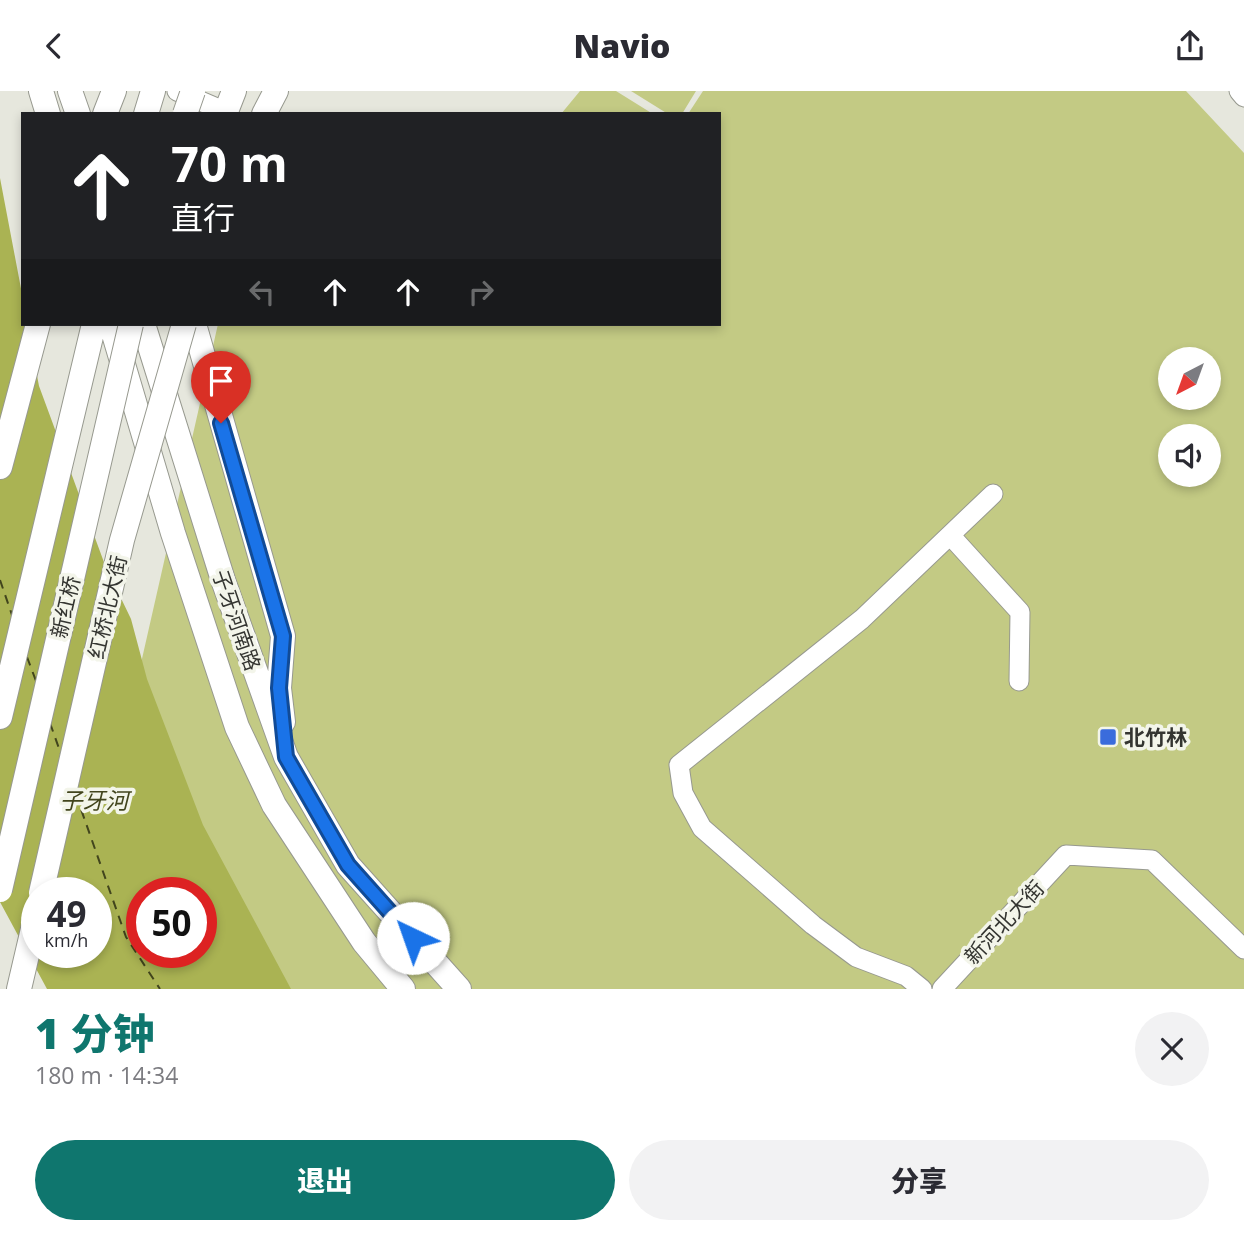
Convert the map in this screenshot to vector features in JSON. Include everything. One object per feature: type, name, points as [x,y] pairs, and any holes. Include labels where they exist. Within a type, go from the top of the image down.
[{"type":"main road","points":[[41,91],[47,112]]},
{"type":"main road","points":[[70,91],[77,112]]},
{"type":"main road","points":[[106,112],[114,91]]},
{"type":"main road","points":[[147,112],[153,91]]},
{"type":"main road","points":[[186,112],[193,91]]},
{"type":"main road","points":[[263,112],[270,91]]},
{"type":"main road","points":[[263,112],[276,91]]},
{"type":"main road","points":[[0,467],[37,326]]},
{"type":"main road","name":"新红桥","points":[[0,717],[94,326]]},
{"type":"main road","name":"子牙河南路","points":[[112,326],[173,533],[237,727],[274,805],[364,942],[403,989]]},
{"type":"main road","name":"新红桥","points":[[0,890],[131,326]]},
{"type":"main road","name":"子牙河南路","points":[[144,326],[223,580],[286,757],[348,865],[459,989]]},
{"type":"main road","name":"红桥北大街","points":[[45,877],[122,540],[183,326]]},
{"type":"main road","points":[[195,326],[283,636],[279,688],[286,757]]},
{"type":"main road","points":[[19,989],[24,968]]},
{"type":"street","points":[[177,91],[228,106]]},
{"type":"street","points":[[1239,91],[1244,97]]},
{"type":"street","points":[[922,989],[906,976],[856,957],[813,925],[702,828],[683,793],[679,765],[862,619],[993,494]]},
{"type":"street","points":[[950,535],[1020,612],[1019,681]]},
{"type":"street","name":"新河北大街","points":[[942,989],[1066,855],[1152,860],[1244,949]]},
{"type":"shaded area","points":[[580,91],[616,91],[650,112],[563,112]]},
{"type":"shaded area","points":[[631,91],[696,91],[683,112],[665,112]]},
{"type":"shaded area","name":"北竹林","points":[[703,91],[1186,91],[1244,153],[1244,989],[264,989],[217,877],[215,877],[134,694],[218,326],[721,326],[721,112],[689,112]]},
{"type":"water","name":"子牙河","points":[[0,178],[21,288],[21,326],[27,326],[39,386],[105,565],[131,619],[147,679],[203,825],[291,989],[47,989],[36,968],[112,968],[112,877],[21,877],[21,941],[0,902]]},
{"type":"ferry route","points":[[0,580],[12,615]]},
{"type":"ferry route","points":[[27,657],[36,681]]},
{"type":"ferry route","points":[[50,723],[61,754]]},
{"type":"ferry route","points":[[76,795],[126,937],[160,989]]},
{"type":"place","name":"北竹林","points":[[1108,737]]},
{"type":"route","points":[[221,423],[283,636],[279,688],[286,757],[348,865],[413,938]]}]
